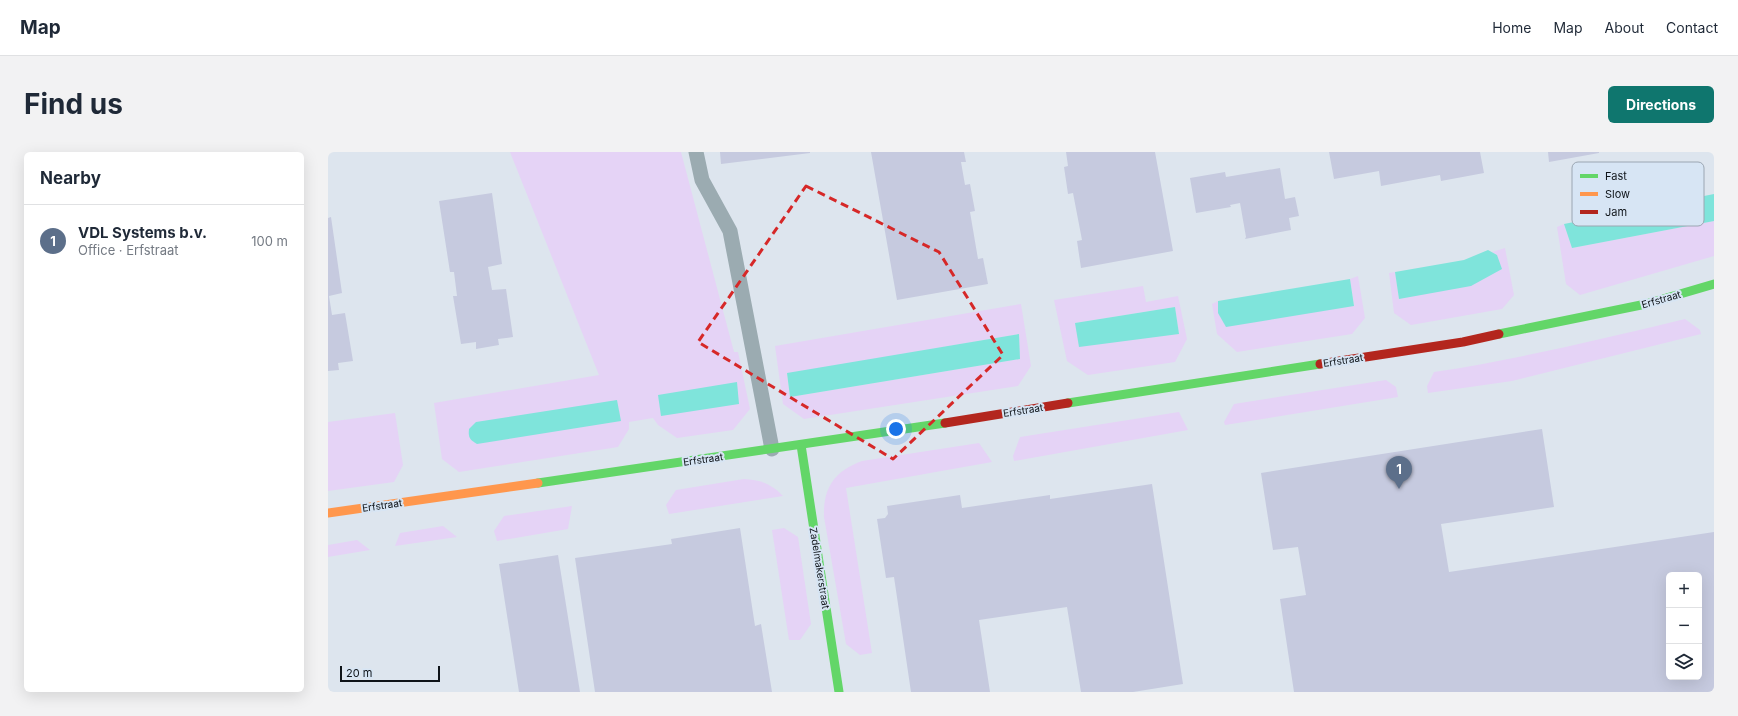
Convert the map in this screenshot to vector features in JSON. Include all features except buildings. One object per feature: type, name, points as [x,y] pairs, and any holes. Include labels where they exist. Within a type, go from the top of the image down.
[{"type":"street","name":"Erfstraat","points":[[328,513],[801,445],[1463,342],[1646,304],[1714,284]]},
{"type":"street","name":"Zadelmakerstraat","points":[[801,445],[839,692]]},
{"type":"lane","points":[[696,152],[702,180],[730,231],[772,449]]},
{"type":"highlighted area","points":[[806,186],[939,252],[1003,355],[893,459],[698,342]]},
{"type":"shaded area","points":[[510,152],[681,152],[734,352],[738,352],[750,409],[733,430],[677,438],[658,425],[653,418],[629,422],[629,429],[618,447],[459,472],[442,459],[434,403],[599,375]]},
{"type":"shaded area","points":[[1714,194],[1714,221],[1704,223],[1704,196]]},
{"type":"shaded area","points":[[1714,221],[1714,256],[1580,295],[1566,284],[1557,227],[1564,224],[1572,248],[1688,226],[1704,226],[1704,223]]},
{"type":"shaded area","points":[[1572,222],[1572,226],[1688,226],[1572,248],[1564,224]]},
{"type":"shaded area","points":[[1505,248],[1514,295],[1502,309],[1411,325],[1394,313],[1389,273],[1395,272],[1399,299],[1497,255],[1492,252]]},
{"type":"shaded area","points":[[1488,250],[1497,255],[1502,269],[1471,286],[1399,299],[1395,272],[1464,260]]},
{"type":"shaded area","points":[[1358,276],[1365,318],[1352,334],[1237,352],[1217,334],[1212,304],[1218,301],[1218,313],[1354,305],[1350,279]]},
{"type":"shaded area","points":[[1350,279],[1354,306],[1226,327],[1218,313],[1218,301]]},
{"type":"shaded area","points":[[1143,286],[1146,302],[1178,296],[1187,339],[1175,362],[1088,375],[1067,361],[1054,300]],"holes":[[[1175,307],[1179,334],[1075,323]]]},
{"type":"shaded area","points":[[1021,304],[1031,366],[1018,386],[804,419],[783,404],[775,346]],"holes":[[[1019,334],[1019,359],[790,397],[787,374]]]},
{"type":"shaded area","points":[[1175,307],[1179,334],[1079,347],[1075,323]]},
{"type":"shaded area","points":[[1685,319],[1700,330],[1701,334],[1512,381],[1428,393],[1427,386],[1434,372],[1529,355]]},
{"type":"shaded area","points":[[1019,334],[1020,359],[790,397],[787,373]]},
{"type":"shaded area","points":[[1386,380],[1396,387],[1398,397],[1225,425],[1224,422],[1234,404]]},
{"type":"shaded area","points":[[737,382],[739,404],[661,416],[658,395]]},
{"type":"shaded area","points":[[617,400],[621,421],[477,444],[469,437],[469,429],[476,422]]},
{"type":"shaded area","points":[[1179,412],[1188,430],[1014,461],[1013,456],[1020,437]]},
{"type":"shaded area","points":[[395,413],[403,465],[394,482],[328,491],[328,422]]},
{"type":"shaded area","points":[[979,443],[992,462],[846,488],[872,653],[860,655],[846,644],[824,517],[824,506],[828,489],[838,475],[862,461]]},
{"type":"shaded area","points":[[744,479],[756,480],[765,483],[774,488],[783,496],[669,514],[666,505],[676,490]]},
{"type":"shaded area","points":[[572,506],[568,529],[497,541],[494,531],[504,516]]},
{"type":"shaded area","points":[[443,526],[457,537],[395,546],[400,533]]},
{"type":"shaded area","points":[[784,528],[798,537],[811,624],[800,640],[789,640],[772,530]]},
{"type":"shaded area","points":[[357,540],[370,550],[328,557],[328,545]]},
{"type":"traffic: fast","points":[[1499,334],[1646,304],[1714,284]]},
{"type":"traffic: fast","points":[[1068,403],[1320,364]]},
{"type":"traffic: fast","points":[[538,483],[945,423]]},
{"type":"traffic: fast","points":[[801,445],[839,692]]},
{"type":"traffic: slow","points":[[328,513],[538,483]]},
{"type":"traffic: jam","points":[[1320,364],[1463,342],[1499,334]]},
{"type":"traffic: jam","points":[[945,423],[1068,403]]},
{"type":"place","name":"VDL Systems b.v.","points":[[1399,489]]}]
